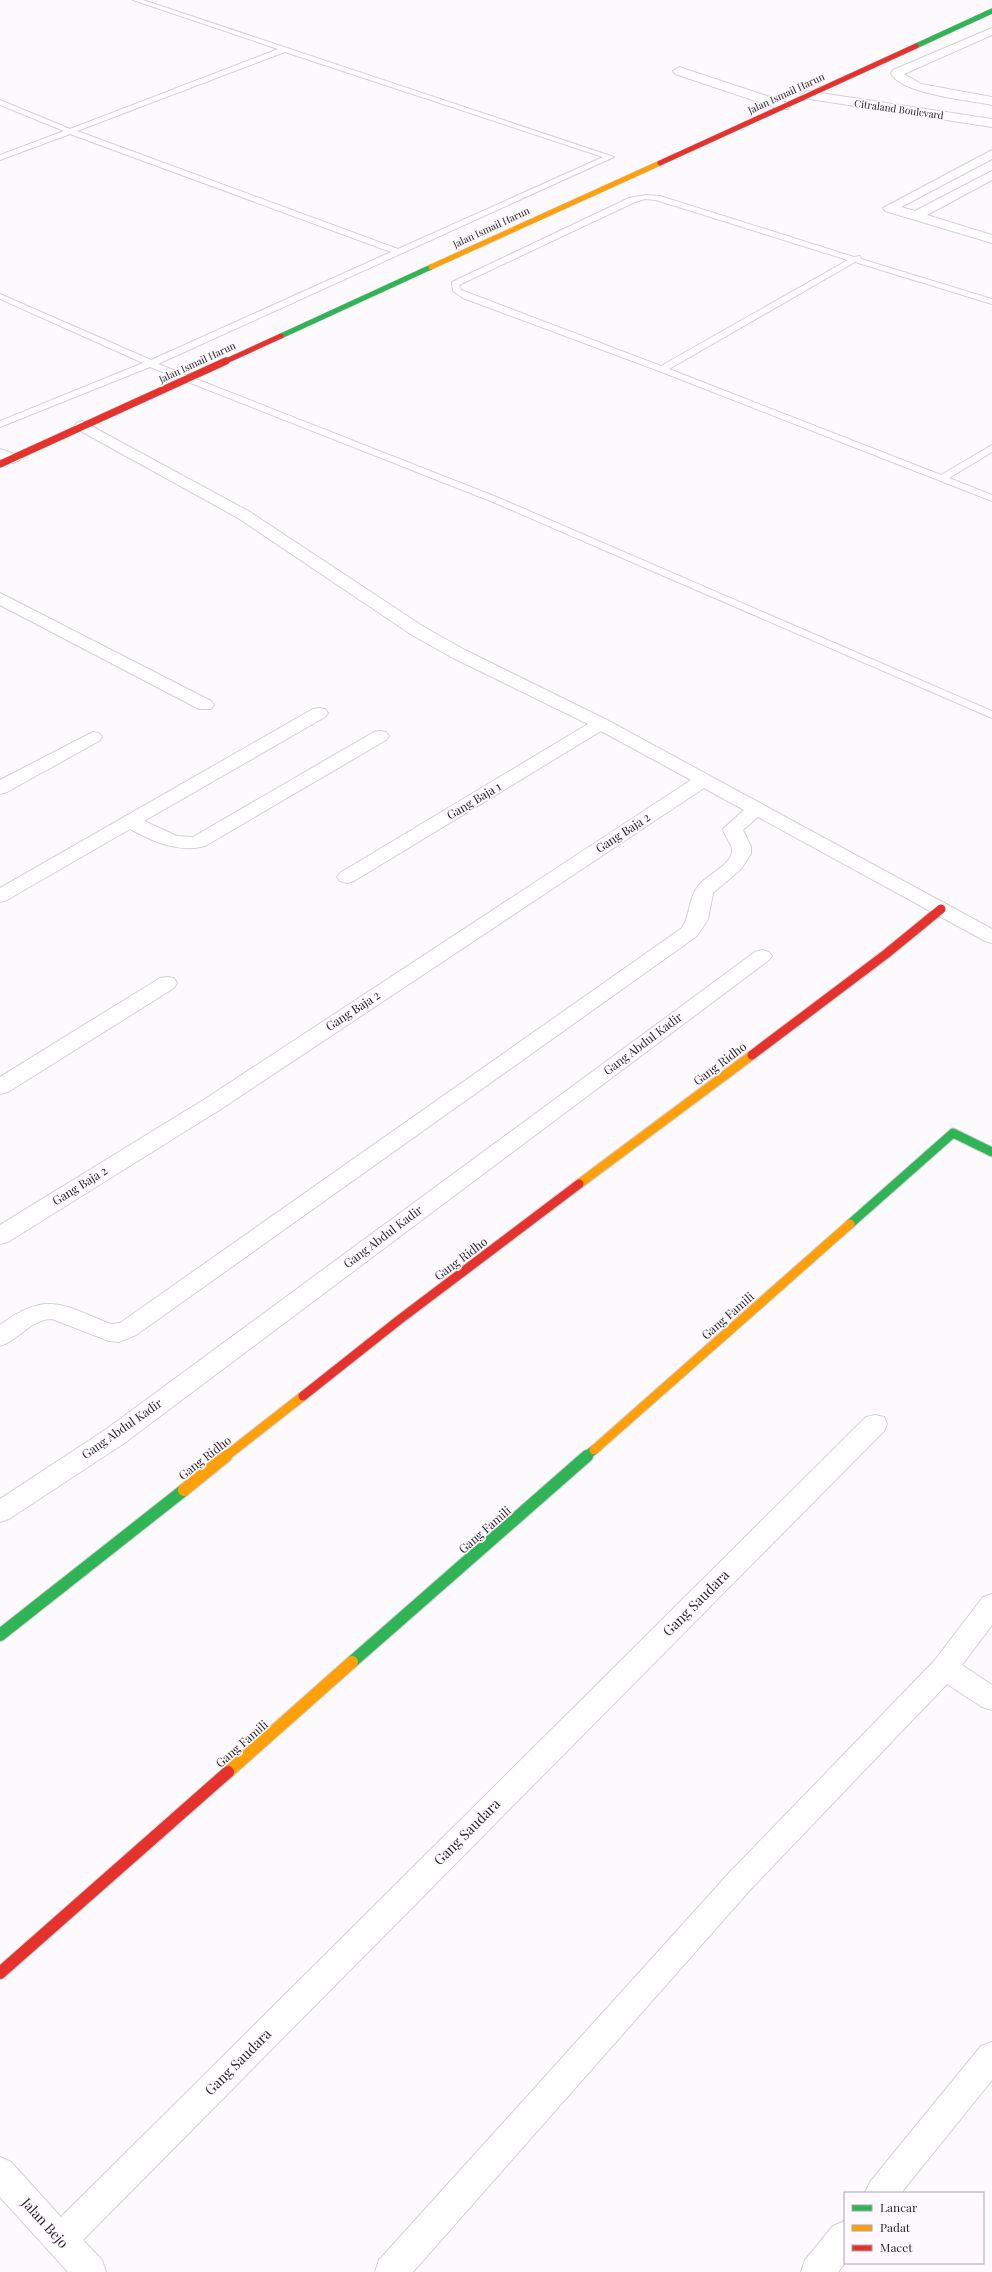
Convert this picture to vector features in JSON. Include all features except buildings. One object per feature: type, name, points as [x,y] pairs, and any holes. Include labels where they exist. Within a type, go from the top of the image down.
[{"type":"street","name":"Jalan Ismail Harun","points":[[4,458],[82,426],[992,10]]},
{"type":"street","points":[[992,31],[897,73],[899,78],[918,86],[992,101]]},
{"type":"street","points":[[976,38],[992,41]]},
{"type":"street","points":[[679,71],[784,106]]},
{"type":"street","name":"Citraland Boulevard","points":[[806,95],[992,123]]},
{"type":"street","points":[[992,154],[890,208],[992,239]]},
{"type":"street","points":[[916,216],[992,175]]},
{"type":"street","points":[[82,426],[244,515],[418,631],[459,654],[601,724],[702,781],[745,819],[941,909],[992,937]]},
{"type":"street","points":[[0,598],[205,705]]},
{"type":"street","points":[[0,896],[128,821],[319,713]]},
{"type":"street","name":"Gang Baja 1","points":[[347,877],[601,724]]},
{"type":"street","points":[[128,821],[178,843],[188,844],[198,842],[380,736]]},
{"type":"street","points":[[0,788],[93,737]]},
{"type":"street","name":"Gang Baja 2","points":[[0,1236],[213,1104],[702,781]]},
{"type":"street","points":[[0,1337],[34,1312],[45,1309],[109,1332],[119,1333],[128,1329],[690,932],[698,919],[700,898],[707,888],[734,866],[742,854],[741,847],[734,835],[745,819]]},
{"type":"street","name":"Gang Ridho","points":[[0,1635],[399,1320],[880,959],[941,909]]},
{"type":"street","name":"Gang Abdul Kadir","points":[[0,1512],[114,1437],[762,956]]},
{"type":"street","points":[[0,1087],[167,983]]},
{"type":"street","name":"Gang Famili","points":[[0,1973],[953,1133],[992,1152]]},
{"type":"street","name":"Gang Saudara","points":[[60,2240],[875,1424]]},
{"type":"street","points":[[392,2272],[740,1881],[945,1668],[992,1606]]},
{"type":"street","points":[[945,1668],[992,1699]]},
{"type":"street","points":[[882,2192],[992,2056]]},
{"type":"street","name":"Jalan Bejo","points":[[0,2173],[90,2272]]},
{"type":"street","points":[[817,2272],[844,2238]]},
{"type":"lane","points":[[0,424],[152,363],[610,157],[136,0]]},
{"type":"lane","points":[[0,158],[285,49]]},
{"type":"lane","points":[[0,102],[70,131],[398,252]]},
{"type":"lane","points":[[992,302],[858,258],[657,198],[645,197],[632,200],[455,284],[457,291],[466,296],[662,369],[992,498]]},
{"type":"lane","points":[[662,369],[858,258]]},
{"type":"lane","points":[[0,296],[185,379],[496,500],[992,715]]},
{"type":"lane","points":[[941,478],[992,448]]},
{"type":"traffic: fast","points":[[916,46],[992,11]]},
{"type":"traffic: fast","points":[[281,336],[431,267]]},
{"type":"traffic: fast","points":[[850,1224],[953,1133],[992,1152]]},
{"type":"traffic: fast","points":[[352,1662],[594,1450]]},
{"type":"traffic: fast","points":[[0,1635],[184,1490]]},
{"type":"traffic: slow","points":[[431,267],[660,163]]},
{"type":"traffic: slow","points":[[579,1184],[752,1055]]},
{"type":"traffic: slow","points":[[594,1450],[850,1224]]},
{"type":"traffic: slow","points":[[184,1490],[303,1396]]},
{"type":"traffic: slow","points":[[228,1772],[352,1662]]},
{"type":"traffic: jam","points":[[660,163],[916,46]]},
{"type":"traffic: jam","points":[[0,464],[281,336]]},
{"type":"traffic: jam","points":[[752,1055],[886,954],[941,909]]},
{"type":"traffic: jam","points":[[303,1396],[399,1320],[579,1184]]},
{"type":"traffic: jam","points":[[0,1973],[228,1772]]}]
